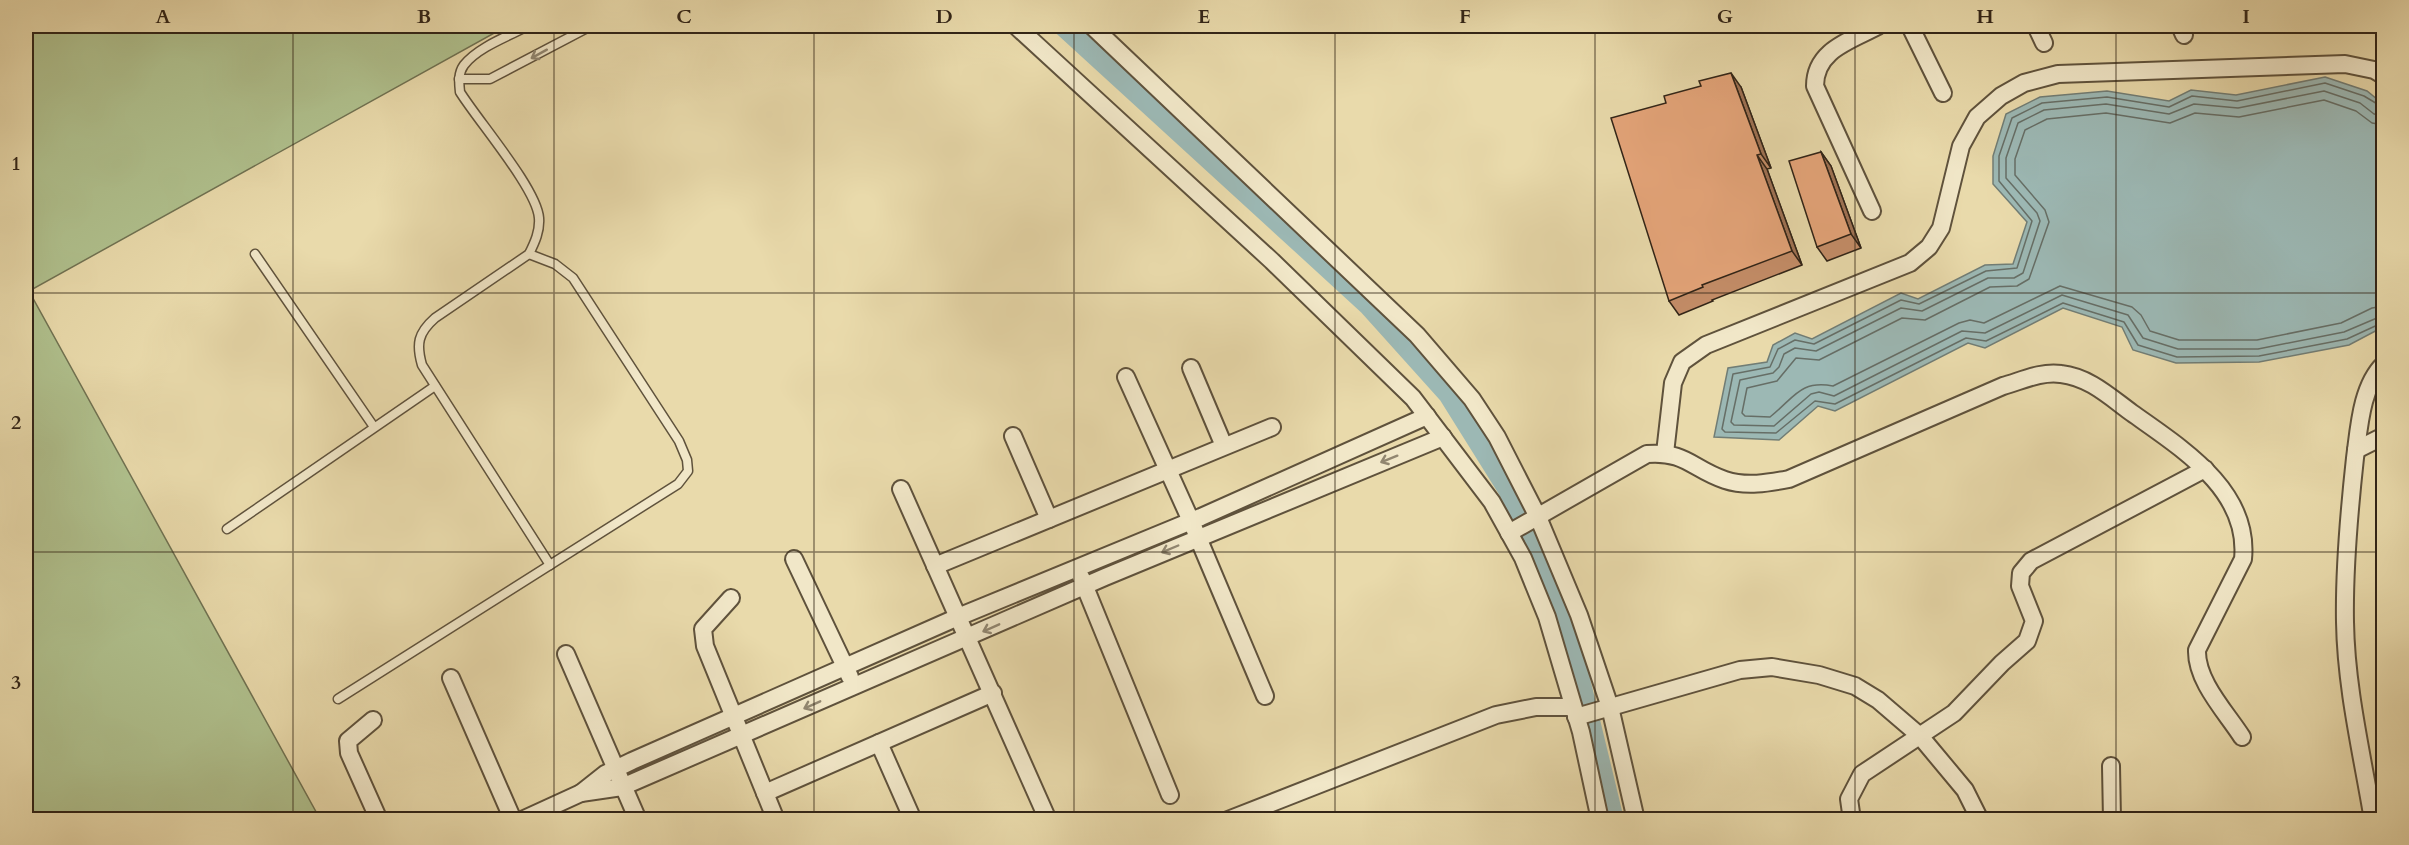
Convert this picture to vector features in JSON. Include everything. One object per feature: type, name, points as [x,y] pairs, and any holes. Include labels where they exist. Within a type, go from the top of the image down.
[{"type":"street","points":[[1016,26],[1272,261],[1413,398],[1492,502],[1512,531],[1547,617],[1578,713],[1600,819]]},
{"type":"street","points":[[1092,26],[1417,334],[1472,399],[1497,437],[1579,615],[1636,819]]},
{"type":"street","points":[[1872,211],[1815,86],[1815,72],[1819,63],[1833,51],[1878,26]]},
{"type":"street","points":[[1910,26],[1943,93]]},
{"type":"street","points":[[2036,26],[2044,43]]},
{"type":"street","points":[[1665,453],[1673,383],[1682,362],[1706,345],[1910,262],[1929,247],[1941,228],[1961,146],[1977,117],[2001,96],[2024,83],[2058,74],[2345,64],[2374,70],[2384,76]]},
{"type":"street","points":[[2373,819],[2350,676],[2345,623],[2346,545],[2356,450],[2368,389],[2377,370],[2384,364]]},
{"type":"street","points":[[1191,368],[1224,446]]},
{"type":"street","points":[[1512,531],[1647,454],[1665,453],[1681,456],[1726,480],[1758,485],[1790,479],[2003,386],[2039,375],[2059,373],[2085,379],[2194,458],[2222,488],[2239,519],[2245,543],[2238,574],[2197,650],[2197,662],[2204,679],[2242,737]]},
{"type":"street","points":[[1126,377],[1191,521],[1265,696]]},
{"type":"street","points":[[522,819],[581,793],[617,769],[845,667],[958,617],[1191,521],[1427,416]]},
{"type":"street","points":[[935,566],[1272,427]]},
{"type":"street","points":[[1013,436],[1049,519]]},
{"type":"street","points":[[2356,450],[2384,436]]},
{"type":"street","points":[[581,793],[622,787],[1084,586],[1443,437]]},
{"type":"street","points":[[1852,819],[1849,799],[1862,774],[1954,713],[2002,663],[2028,641],[2034,621],[2020,586],[2021,573],[2031,561],[2205,469]]},
{"type":"street","points":[[902,489],[1048,819]]},
{"type":"street","points":[[794,559],[854,687]]},
{"type":"street","points":[[1078,568],[1170,795]]},
{"type":"street","points":[[731,598],[703,629],[705,646],[776,819]]},
{"type":"street","points":[[566,654],[617,769],[622,787],[638,819]]},
{"type":"street","points":[[1228,819],[1496,715],[1536,707],[1578,713],[1606,709],[1740,670],[1772,667],[1819,675],[1855,686],[1878,700],[1920,736],[1965,790],[1980,819]]},
{"type":"street","points":[[451,678],[513,819]]},
{"type":"street","points":[[765,793],[993,693]]},
{"type":"street","points":[[373,720],[348,741],[350,753],[379,819]]},
{"type":"street","points":[[879,743],[913,819]]},
{"type":"street","points":[[2111,766],[2112,819]]},
{"type":"lane","points":[[528,26],[482,51],[464,65],[459,79],[460,92],[530,194],[539,217],[537,238],[529,254],[422,329],[417,347],[422,365],[550,565]]},
{"type":"lane","points":[[459,79],[490,79],[591,26]]},
{"type":"lane","points":[[255,254],[374,427]]},
{"type":"lane","points":[[338,699],[678,484],[688,471],[687,460],[678,441],[573,278],[555,264],[529,254]]},
{"type":"lane","points":[[226,529],[435,386]]},
{"type":"green space","points":[[26,26],[507,26],[29,291],[320,819],[26,819]]},
{"type":"water","points":[[2325,77],[2367,91],[2383,104],[2383,327],[2349,345],[2259,362],[2176,363],[2133,350],[2122,327],[2063,308],[1985,348],[1968,343],[1835,411],[1818,406],[1779,440],[1714,437],[1728,368],[1767,362],[1773,345],[1795,333],[1812,339],[1901,293],[1918,299],[1985,265],[2013,264],[2027,222],[1993,184],[1993,156],[2006,114],[2040,97],[2107,91],[2169,101],[2191,90],[2236,95]]},
{"type":"building","points":[[1731,73],[1761,154],[1757,155],[1792,251],[1702,285],[1703,287],[1669,301],[1611,118],[1666,103],[1664,96],[1701,86],[1699,81]]},
{"type":"building","points":[[1821,152],[1851,234],[1817,247],[1789,161]]},
{"type":"waterway","points":[[1063,26],[1368,305],[1448,394],[1508,490],[1532,538],[1571,642],[1614,820]]}]
